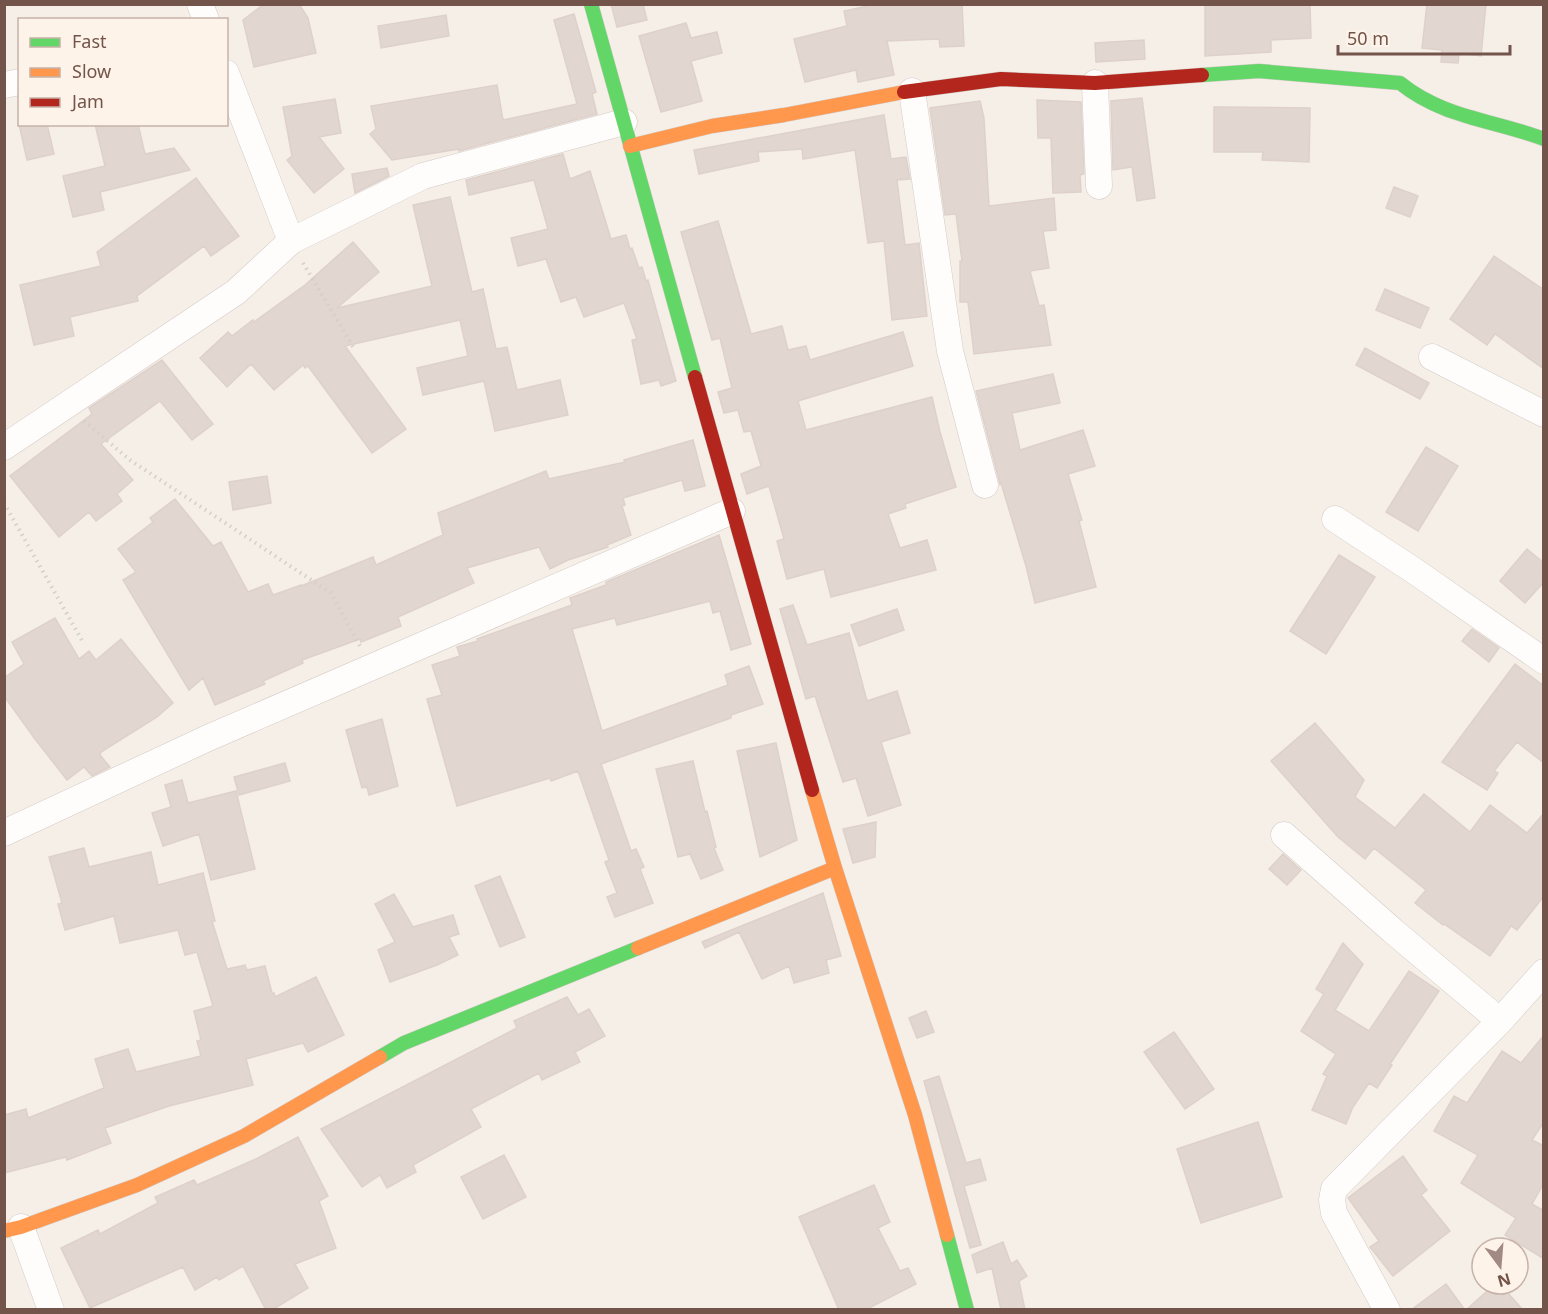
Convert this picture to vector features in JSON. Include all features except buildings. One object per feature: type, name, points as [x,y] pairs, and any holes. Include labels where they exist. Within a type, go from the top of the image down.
[{"type":"street","points":[[591,4],[732,511],[835,868],[915,1115],[967,1310]]},
{"type":"street","points":[[630,146],[712,126],[912,91],[1001,79],[1095,83],[1259,71],[1400,83],[1412,96],[1471,119],[1532,134],[1544,140]]},
{"type":"street","points":[[228,78],[291,242]]},
{"type":"street","points":[[1095,83],[1099,186]]},
{"type":"street","points":[[912,91],[950,351],[985,485]]},
{"type":"street","points":[[4,447],[236,292],[291,242],[423,176],[624,122]]},
{"type":"street","points":[[1432,357],[1544,414]]},
{"type":"street","points":[[4,833],[208,738],[732,511]]},
{"type":"street","points":[[1335,519],[1544,661]]},
{"type":"street","points":[[1284,835],[1500,1021]]},
{"type":"street","points":[[51,1310],[13,1229],[137,1185],[244,1136],[404,1043],[835,868]]},
{"type":"street","points":[[1387,1310],[1334,1213],[1332,1200],[1334,1189],[1500,1021],[1544,972]]},
{"type":"path","points":[[291,242],[355,350]]},
{"type":"path","points":[[66,406],[130,460],[331,593],[373,667]]},
{"type":"path","points":[[4,503],[84,644]]},
{"type":"traffic: fast","points":[[591,4],[695,377]]},
{"type":"traffic: fast","points":[[1202,75],[1259,71],[1400,83],[1416,95],[1451,111],[1544,139]]},
{"type":"traffic: fast","points":[[380,1057],[404,1043],[638,948]]},
{"type":"traffic: fast","points":[[947,1235],[967,1310]]},
{"type":"traffic: slow","points":[[630,146],[712,126],[904,92]]},
{"type":"traffic: slow","points":[[812,790],[915,1115],[947,1235]]},
{"type":"traffic: slow","points":[[638,948],[835,868]]},
{"type":"traffic: slow","points":[[4,1231],[137,1185],[244,1136],[380,1057]]},
{"type":"traffic: jam","points":[[904,92],[1001,79],[1095,83],[1202,75]]},
{"type":"traffic: jam","points":[[695,377],[812,790]]}]
